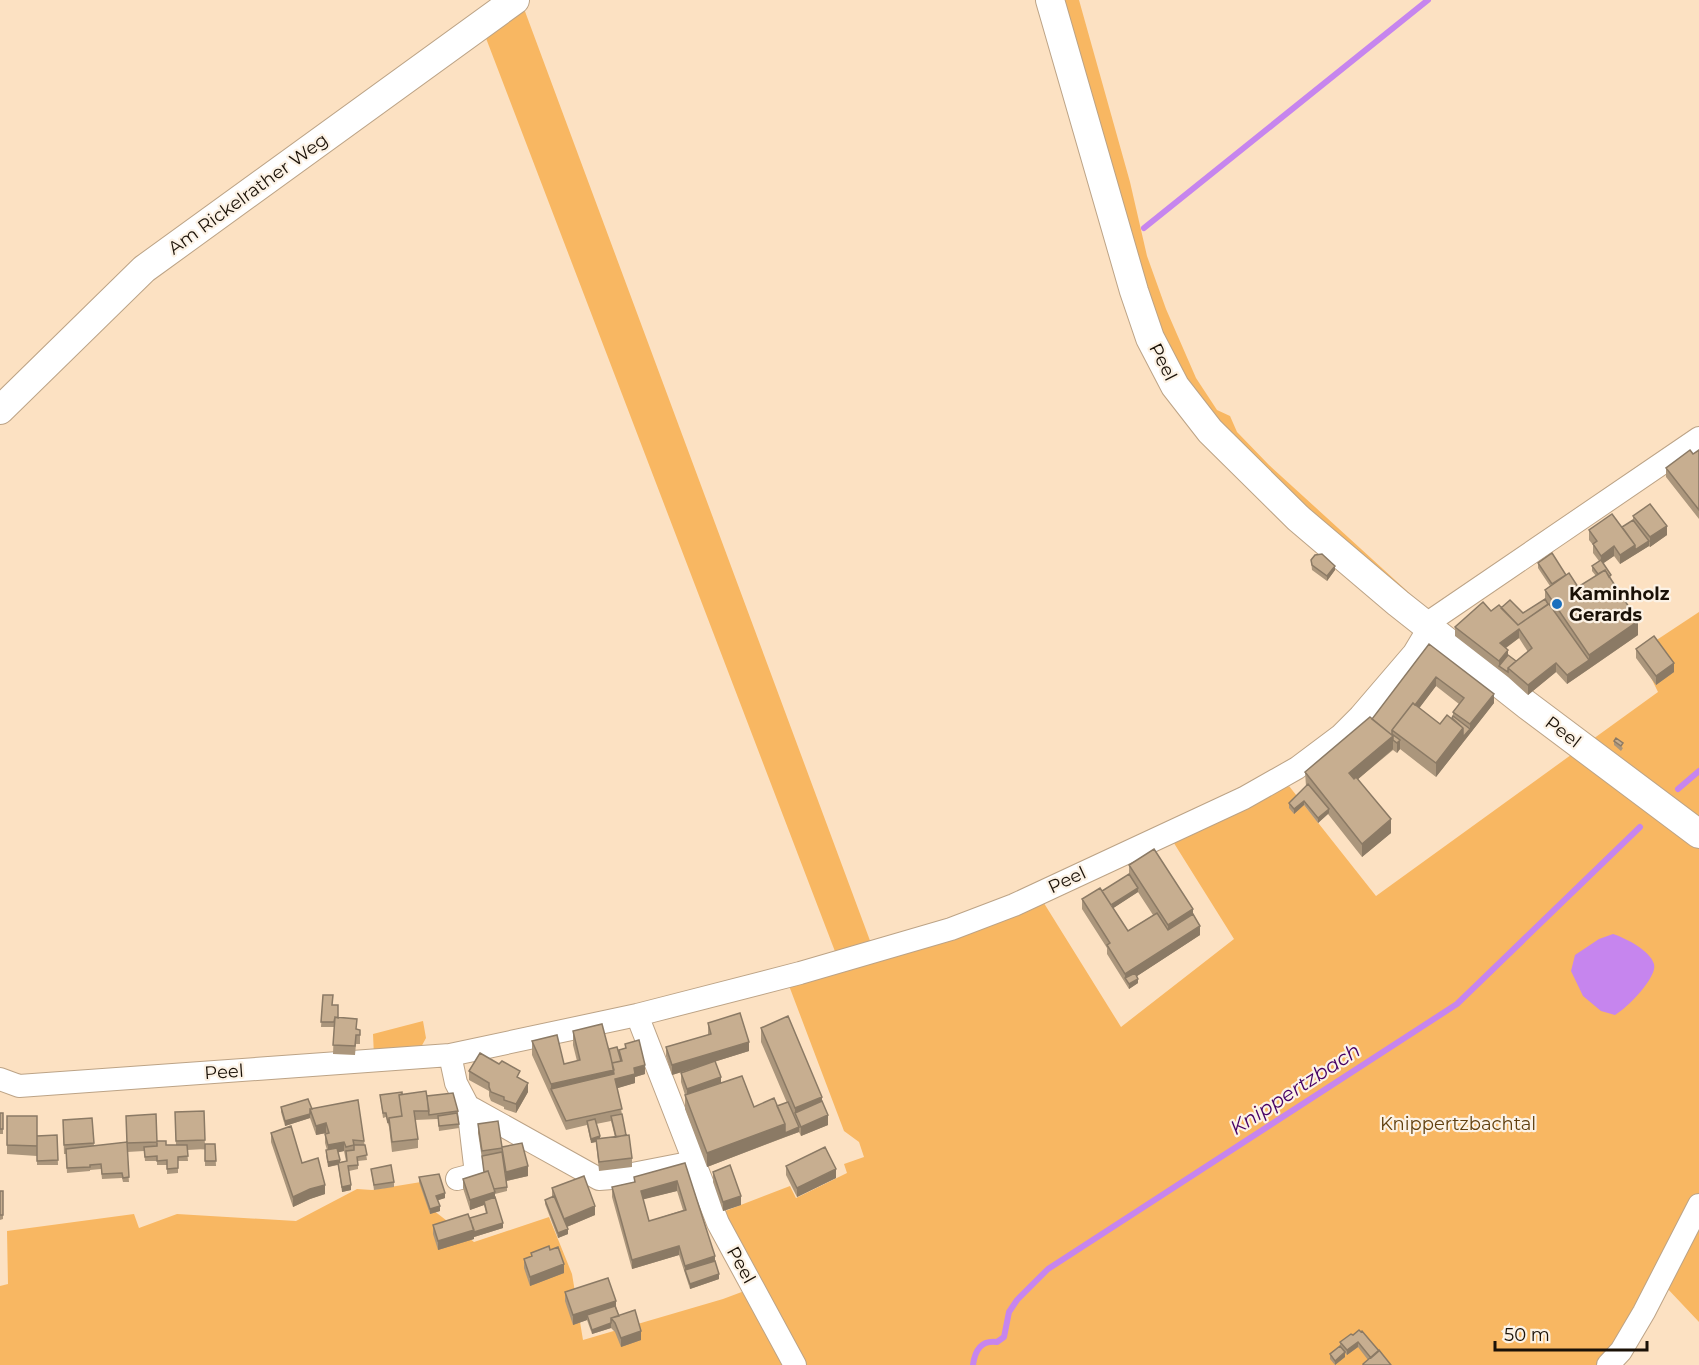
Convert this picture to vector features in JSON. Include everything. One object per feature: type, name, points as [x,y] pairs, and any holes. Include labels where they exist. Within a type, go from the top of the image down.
[{"type":"street","name":"Am Rickelrather Weg","points":[[0,410],[144,268],[515,0]]},
{"type":"street","name":"Peel","points":[[1050,0],[1134,291],[1150,338],[1175,386],[1210,431],[1298,518],[1398,603],[1527,705],[1691,827]]},
{"type":"street","name":"Peel","points":[[0,1079],[19,1086],[450,1055],[637,1015],[800,973],[951,929],[1014,905],[1244,798],[1297,768],[1341,735],[1360,716],[1414,653],[1435,618],[1699,438]]},
{"type":"street","name":"Peel","points":[[637,1015],[718,1223],[795,1365]]},
{"type":"street","points":[[450,1055],[456,1083],[468,1106],[476,1174],[457,1179]]},
{"type":"street","points":[[468,1106],[599,1179],[612,1179],[694,1162]]},
{"type":"street","points":[[1608,1365],[1621,1352],[1644,1312],[1699,1205]]},
{"type":"green space","points":[[1062,0],[1079,0],[1130,182],[1147,256],[1166,309],[1196,378],[1217,410],[1230,416],[1237,432],[1269,465],[1418,601],[1414,608],[1255,462],[1189,388],[1155,319]]},
{"type":"green space","points":[[523,6],[872,946],[836,954],[484,33]]},
{"type":"green space","name":"Knippertzbachtal","points":[[1699,612],[1699,1322],[1665,1286],[1613,1365],[0,1365],[0,1286],[8,1284],[7,1231],[134,1214],[139,1228],[177,1214],[296,1221],[357,1189],[372,1190],[421,1182],[433,1210],[474,1242],[549,1217],[572,1274],[583,1340],[747,1290],[720,1213],[790,1186],[796,1198],[847,1173],[844,1164],[864,1157],[859,1142],[844,1131],[788,983],[1042,900],[1121,1027],[1234,939],[1172,840],[1289,786],[1376,896],[1658,692],[1641,657],[1646,647]]},
{"type":"green space","points":[[423,1021],[426,1038],[420,1049],[374,1056],[373,1034]]},
{"type":"shaded area","points":[[1613,934],[1642,949],[1654,964],[1654,970],[1646,984],[1633,1000],[1615,1015],[1601,1011],[1583,996],[1571,971],[1575,955],[1599,939]]},
{"type":"building","points":[[1690,450],[1693,454],[1699,450],[1699,510],[1666,468]]},
{"type":"building","points":[[1650,504],[1667,526],[1650,537],[1633,516]]},
{"type":"building","points":[[1612,514],[1635,545],[1620,555],[1614,546],[1601,556],[1593,544],[1597,541],[1589,530]]},
{"type":"building","points":[[1633,520],[1649,541],[1635,550],[1635,545],[1622,527]]},
{"type":"building","points":[[1552,553],[1566,575],[1552,584],[1538,563]]},
{"type":"building","points":[[1322,554],[1335,566],[1327,576],[1312,565],[1311,560],[1315,555]]},
{"type":"building","points":[[1601,560],[1611,575],[1609,577],[1605,570],[1598,574],[1592,566]]},
{"type":"building","points":[[1605,570],[1638,621],[1589,655],[1545,590],[1569,573],[1578,587]]},
{"type":"building","points":[[1545,599],[1548,604],[1518,625],[1501,608],[1510,600],[1523,613]]},
{"type":"building","points":[[1483,602],[1491,611],[1499,605],[1518,625],[1549,604],[1589,660],[1567,675],[1556,663],[1528,685],[1508,668],[1532,648],[1519,629],[1500,643],[1508,650],[1499,661],[1455,627]]},
{"type":"building","points":[[1654,636],[1674,663],[1656,676],[1636,649]]},
{"type":"building","points":[[1429,644],[1494,694],[1470,724],[1453,712],[1464,698],[1436,677],[1392,730],[1392,734],[1400,740],[1397,743],[1393,740],[1393,736],[1372,719]]},
{"type":"building","points":[[1508,655],[1516,661],[1508,668],[1508,672],[1499,666]]},
{"type":"building","points":[[1413,703],[1440,724],[1447,715],[1463,728],[1436,763],[1392,730]]},
{"type":"building","points":[[1453,716],[1470,729],[1463,737],[1463,728],[1452,718]]},
{"type":"building","points":[[1370,717],[1393,736],[1349,773],[1354,779],[1356,777],[1391,819],[1362,844],[1305,772]]},
{"type":"building","points":[[1616,738],[1623,743],[1621,746],[1614,741]]},
{"type":"building","points":[[1308,784],[1329,809],[1318,818],[1304,801],[1294,809],[1289,803]]},
{"type":"building","points":[[1154,849],[1193,909],[1168,925],[1129,865]]},
{"type":"building","points":[[1129,874],[1138,888],[1111,905],[1102,891]]},
{"type":"building","points":[[1100,888],[1128,931],[1157,913],[1168,930],[1193,914],[1200,926],[1125,974],[1107,945],[1110,943],[1082,899]]},
{"type":"building","points":[[1135,973],[1138,979],[1129,984],[1125,978]]},
{"type":"building","points":[[323,995],[333,995],[332,1005],[338,1005],[338,1018],[335,1017],[334,1022],[321,1022]]},
{"type":"building","points":[[740,1013],[749,1042],[672,1065],[666,1047],[711,1034],[708,1023]]},
{"type":"building","points":[[788,1016],[822,1097],[795,1108],[761,1028]]},
{"type":"building","points":[[335,1017],[357,1019],[356,1029],[360,1030],[360,1035],[356,1035],[355,1046],[333,1045]]},
{"type":"building","points":[[602,1024],[614,1070],[551,1084],[532,1041],[557,1035],[564,1064],[580,1060],[573,1031]]},
{"type":"building","points":[[639,1040],[645,1065],[634,1068],[635,1074],[615,1079],[622,1109],[566,1121],[551,1089],[614,1074],[612,1063],[622,1061],[619,1050],[626,1048],[625,1044]]},
{"type":"building","points":[[617,1047],[621,1061],[612,1063],[609,1049]]},
{"type":"building","points":[[480,1053],[499,1064],[502,1061],[520,1071],[517,1077],[528,1083],[516,1104],[491,1092],[489,1083],[469,1071]]},
{"type":"building","points":[[715,1061],[721,1077],[687,1089],[681,1073]]},
{"type":"building","points":[[742,1076],[754,1107],[774,1098],[785,1124],[707,1153],[685,1095]]},
{"type":"building","points":[[426,1091],[429,1111],[414,1111],[418,1139],[392,1142],[389,1118],[402,1116],[399,1095]]},
{"type":"building","points":[[402,1092],[399,1095],[402,1116],[389,1118],[388,1123],[386,1113],[383,1113],[380,1095]]},
{"type":"building","points":[[453,1093],[458,1111],[429,1115],[427,1096]]},
{"type":"building","points":[[308,1099],[312,1109],[310,1109],[310,1114],[285,1121],[281,1107]]},
{"type":"building","points":[[358,1100],[364,1141],[353,1140],[354,1145],[346,1147],[344,1142],[328,1145],[325,1134],[329,1133],[326,1123],[316,1126],[310,1109]]},
{"type":"building","points":[[822,1101],[828,1115],[801,1127],[795,1113]]},
{"type":"building","points":[[788,1102],[799,1127],[785,1133],[785,1124],[777,1106]]},
{"type":"building","points":[[204,1111],[205,1140],[176,1141],[175,1112]]},
{"type":"building","points":[[0,1113],[3,1113],[3,1129],[0,1129]]},
{"type":"building","points":[[457,1113],[459,1124],[439,1126],[438,1116]]},
{"type":"building","points":[[156,1114],[157,1142],[127,1143],[126,1116]]},
{"type":"building","points":[[622,1114],[626,1135],[616,1137],[611,1116]]},
{"type":"building","points":[[7,1116],[37,1116],[37,1146],[7,1145]]},
{"type":"building","points":[[92,1118],[94,1143],[64,1145],[63,1120]]},
{"type":"building","points":[[595,1119],[600,1136],[591,1139],[587,1121]]},
{"type":"building","points":[[498,1121],[502,1147],[522,1143],[528,1166],[506,1172],[502,1148],[482,1151],[478,1124]]},
{"type":"building","points":[[291,1126],[302,1163],[318,1158],[325,1185],[293,1197],[271,1133]]},
{"type":"building","points":[[57,1135],[58,1160],[37,1161],[37,1136]]},
{"type":"building","points":[[629,1135],[632,1158],[599,1162],[596,1139]]},
{"type":"building","points":[[157,1141],[166,1141],[166,1145],[187,1145],[188,1156],[178,1157],[178,1168],[167,1169],[167,1160],[157,1161],[157,1156],[145,1157],[144,1147],[157,1146]]},
{"type":"building","points":[[127,1142],[129,1177],[123,1178],[122,1173],[102,1174],[101,1164],[67,1168],[66,1149]]},
{"type":"building","points":[[205,1144],[215,1144],[216,1161],[205,1161]]},
{"type":"building","points":[[354,1145],[365,1145],[367,1155],[357,1157],[358,1165],[348,1166],[351,1185],[342,1187],[338,1163],[347,1161],[346,1151],[354,1150]]},
{"type":"building","points":[[825,1147],[836,1169],[797,1188],[786,1166]]},
{"type":"building","points":[[337,1148],[340,1160],[328,1162],[326,1150]]},
{"type":"building","points":[[502,1152],[507,1187],[494,1189],[488,1171],[484,1172],[482,1156]]},
{"type":"building","points":[[685,1163],[715,1256],[685,1266],[679,1246],[632,1260],[612,1187],[635,1182],[634,1177]],"holes":[[[677,1181],[686,1210],[649,1221],[641,1191]]]},
{"type":"building","points":[[391,1165],[394,1182],[374,1185],[371,1169]]},
{"type":"building","points":[[730,1165],[741,1196],[723,1202],[713,1172]]},
{"type":"building","points":[[488,1171],[495,1192],[470,1200],[463,1179]]},
{"type":"building","points":[[439,1174],[445,1193],[436,1196],[440,1206],[430,1209],[419,1177]]},
{"type":"building","points":[[584,1176],[595,1206],[564,1219],[552,1188]]},
{"type":"building","points":[[0,1191],[3,1191],[3,1215],[0,1215]]},
{"type":"building","points":[[554,1196],[568,1229],[558,1233],[545,1200]]},
{"type":"building","points":[[495,1197],[503,1223],[474,1232],[470,1218],[487,1213],[484,1201]]},
{"type":"building","points":[[468,1214],[474,1230],[438,1241],[433,1225]]},
{"type":"building","points":[[549,1246],[550,1250],[558,1247],[564,1264],[530,1277],[524,1259],[532,1256],[531,1253]]},
{"type":"building","points":[[715,1261],[719,1274],[690,1284],[685,1270]]},
{"type":"building","points":[[608,1278],[616,1301],[573,1315],[565,1292]]},
{"type":"building","points":[[615,1306],[619,1316],[611,1318],[611,1323],[592,1330],[587,1315]]},
{"type":"building","points":[[635,1310],[641,1331],[621,1338],[611,1318]]},
{"type":"building","points":[[1359,1330],[1379,1351],[1371,1358],[1358,1342],[1347,1350],[1340,1342]]},
{"type":"building","points":[[1340,1346],[1345,1352],[1335,1361],[1330,1354]]},
{"type":"building","points":[[1379,1350],[1391,1365],[1363,1365],[1363,1364]]},
{"type":"waterway","points":[[1144,228],[1428,0]]},
{"type":"waterway","name":"Knippertzbach","points":[[1678,789],[1699,771]]},
{"type":"waterway","name":"Knippertzbach","points":[[973,1365],[975,1355],[983,1344],[997,1342],[1004,1337],[1009,1312],[1017,1300],[1048,1269],[1457,1004],[1640,827]]},
{"type":"place","name":"Kaminholz Gerards","points":[[1557,604]]}]
